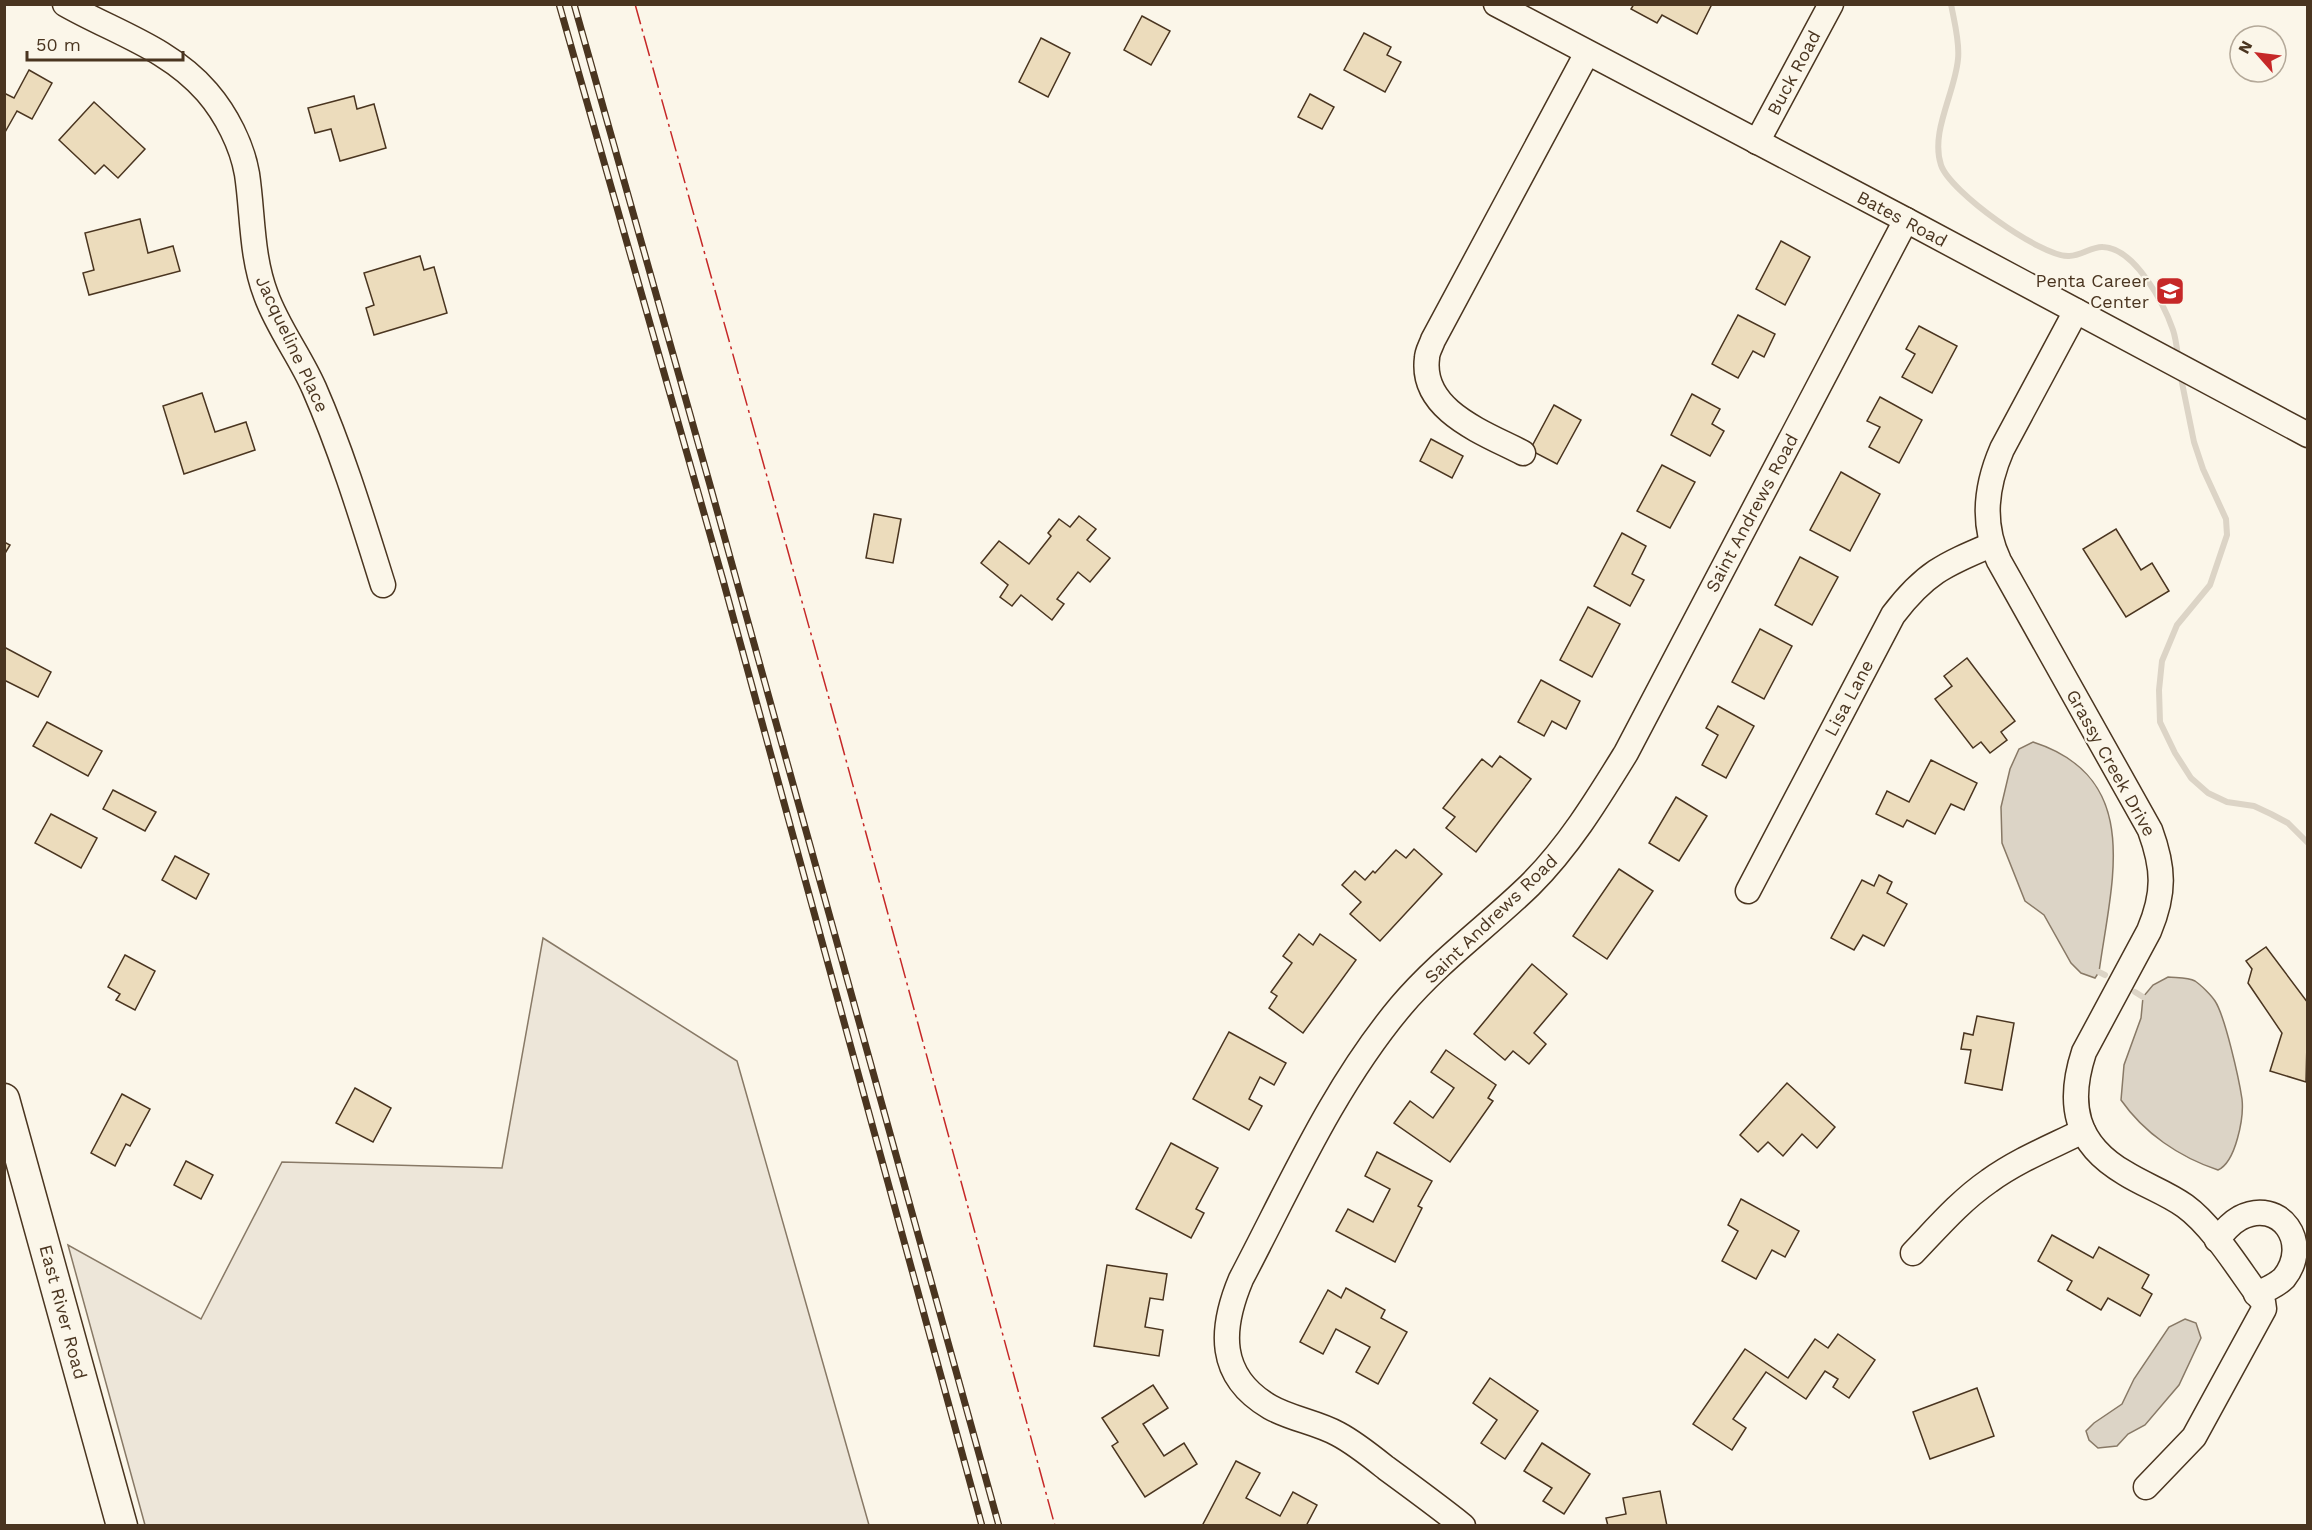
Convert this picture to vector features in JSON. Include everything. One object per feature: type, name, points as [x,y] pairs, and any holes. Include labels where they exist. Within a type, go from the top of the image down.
[{"type":"main road","name":"East River Road","points":[[4,1099],[122,1526]]},
{"type":"street","name":"Jacqueline Place","points":[[65,4],[162,53],[187,72],[225,117],[238,144],[246,172],[258,269],[266,296],[313,385],[346,467],[383,585]]},
{"type":"street","name":"Bates Road","points":[[1496,4],[2307,435]]},
{"type":"street","name":"Buck Road","points":[[1757,142],[1829,8]]},
{"type":"street","points":[[1523,453],[1447,411],[1430,387],[1426,358],[1433,340],[1587,53]]},
{"type":"street","name":"Saint Andrews Road","points":[[1463,1526],[1338,1434],[1271,1407],[1256,1397],[1242,1382],[1232,1365],[1227,1348],[1226,1329],[1230,1305],[1241,1279],[1337,1095],[1368,1048],[1403,1004],[1530,885],[1562,850],[1593,807],[1626,753],[1906,220]]},
{"type":"street","name":"Grassy Creek Drive","points":[[2076,311],[2002,449],[1993,471],[1986,512],[1991,545],[2150,830],[2160,863],[2161,894],[2157,912],[2084,1052],[2075,1095],[2078,1116],[2083,1131],[2094,1149],[2108,1162],[2185,1206],[2203,1222],[2256,1294]]},
{"type":"street","name":"Lisa Lane","points":[[1748,891],[1893,615],[1924,579],[1947,564],[1991,545]]},
{"type":"street","points":[[1913,1253],[1954,1210],[1989,1181],[2017,1163],[2083,1131]]},
{"type":"street","points":[[2146,1487],[2183,1450],[2204,1421],[2264,1308],[2263,1302],[2256,1294],[2284,1279],[2294,1266],[2299,1251],[2297,1238],[2290,1226],[2278,1216],[2251,1214],[2239,1219],[2217,1240]]},
{"type":"shaded area","points":[[2033,742],[2068,759],[2092,781],[2106,807],[2112,837],[2113,870],[2099,972],[2095,978],[2081,973],[2071,963],[2044,915],[2025,901],[2002,843],[2001,807],[2010,769],[2019,749]]},
{"type":"shaded area","points":[[543,938],[737,1061],[869,1525],[145,1525],[68,1245],[201,1319],[282,1162],[502,1168]]},
{"type":"shaded area","points":[[2168,977],[2195,981],[2211,996],[2219,1009],[2231,1048],[2242,1099],[2242,1117],[2238,1138],[2230,1158],[2218,1170],[2176,1151],[2140,1123],[2121,1100],[2124,1065],[2141,1018],[2143,997],[2153,985]]},
{"type":"shaded area","points":[[2185,1319],[2196,1323],[2201,1338],[2179,1385],[2145,1425],[2128,1434],[2117,1446],[2098,1448],[2089,1440],[2086,1431],[2122,1404],[2134,1379],[2169,1327]]},
{"type":"building","points":[[1634,4],[1712,4],[1697,34],[1662,15],[1657,23],[1631,9]]},
{"type":"building","points":[[1142,16],[1170,31],[1151,65],[1124,50]]},
{"type":"building","points":[[1364,33],[1391,47],[1387,55],[1401,62],[1385,92],[1344,70]]},
{"type":"building","points":[[1041,38],[1070,53],[1048,97],[1019,82]]},
{"type":"building","points":[[29,70],[52,83],[32,119],[17,111],[4,134],[4,93],[14,98]]},
{"type":"building","points":[[1310,94],[1334,107],[1322,129],[1298,117]]},
{"type":"building","points":[[354,96],[357,109],[374,104],[386,148],[340,161],[331,129],[315,133],[308,108]]},
{"type":"building","points":[[94,102],[145,149],[118,178],[104,165],[95,174],[59,140]]},
{"type":"building","points":[[140,219],[148,253],[173,246],[180,271],[89,295],[83,273],[94,270],[85,233]]},
{"type":"building","points":[[1781,241],[1810,257],[1785,305],[1756,289]]},
{"type":"building","points":[[420,256],[424,270],[434,267],[447,313],[374,335],[366,308],[374,305],[364,273]]},
{"type":"building","points":[[1738,315],[1775,334],[1764,357],[1753,351],[1738,378],[1712,364]]},
{"type":"building","points":[[1919,326],[1957,346],[1932,393],[1902,377],[1915,354],[1906,349]]},
{"type":"building","points":[[202,393],[215,432],[246,422],[255,450],[184,474],[163,406]]},
{"type":"building","points":[[1692,394],[1720,409],[1712,424],[1724,431],[1710,456],[1671,435]]},
{"type":"building","points":[[1880,397],[1922,420],[1899,463],[1869,447],[1880,427],[1867,421]]},
{"type":"building","points":[[1554,405],[1581,420],[1557,464],[1530,450]]},
{"type":"building","points":[[1431,439],[1463,456],[1452,478],[1420,461]]},
{"type":"building","points":[[1662,465],[1695,482],[1670,528],[1637,511]]},
{"type":"building","points":[[1841,472],[1880,494],[1850,551],[1810,530]]},
{"type":"building","points":[[874,514],[901,519],[893,563],[866,558]]},
{"type":"building","points":[[1079,516],[1096,529],[1087,540],[1110,558],[1090,582],[1078,572],[1057,599],[1064,604],[1052,620],[1021,595],[1012,606],[1000,597],[1008,585],[981,563],[999,541],[1029,564],[1051,536],[1048,533],[1059,519],[1070,527]]},
{"type":"building","points":[[2116,529],[2141,570],[2152,563],[2169,591],[2126,617],[2083,549]]},
{"type":"building","points":[[1622,533],[1646,546],[1632,574],[1644,580],[1630,606],[1594,586]]},
{"type":"building","points":[[4,542],[10,545],[4,555]]},
{"type":"building","points":[[1800,557],[1838,577],[1812,625],[1775,605]]},
{"type":"building","points":[[1588,607],[1620,624],[1592,677],[1560,660]]},
{"type":"building","points":[[1760,629],[1792,646],[1764,699],[1732,682]]},
{"type":"building","points":[[4,647],[51,672],[38,697],[4,680]]},
{"type":"building","points":[[1967,658],[2015,721],[2001,732],[2007,740],[1990,753],[1981,742],[1973,748],[1935,699],[1952,686],[1944,676]]},
{"type":"building","points":[[1541,680],[1580,701],[1566,729],[1552,721],[1544,736],[1518,722]]},
{"type":"building","points":[[1718,706],[1754,726],[1726,778],[1702,765],[1718,735],[1706,728]]},
{"type":"building","points":[[47,722],[102,751],[88,776],[33,746]]},
{"type":"building","points":[[1500,756],[1531,779],[1476,852],[1446,828],[1455,817],[1443,808],[1482,759],[1492,767]]},
{"type":"building","points":[[1931,760],[1977,783],[1964,810],[1951,804],[1935,834],[1907,820],[1903,827],[1876,814],[1887,791],[1909,802]]},
{"type":"building","points":[[113,790],[156,812],[145,831],[103,809]]},
{"type":"building","points":[[1676,797],[1707,816],[1679,861],[1649,843]]},
{"type":"building","points":[[51,814],[97,838],[81,868],[35,843]]},
{"type":"building","points":[[1414,849],[1442,874],[1380,941],[1350,914],[1361,902],[1342,885],[1355,871],[1365,880],[1373,871],[1375,873],[1396,850],[1406,858]]},
{"type":"building","points":[[175,856],[209,874],[196,899],[162,880]]},
{"type":"building","points":[[1619,869],[1653,891],[1607,959],[1573,936]]},
{"type":"building","points":[[1879,875],[1892,882],[1887,893],[1907,904],[1884,946],[1863,935],[1854,950],[1831,938],[1862,880],[1874,886]]},
{"type":"building","points":[[1299,934],[1313,945],[1320,934],[1356,960],[1303,1033],[1269,1008],[1277,996],[1271,992],[1292,963],[1283,956]]},
{"type":"building","points":[[2266,947],[2308,1003],[2306,1082],[2270,1071],[2282,1033],[2248,983],[2252,969],[2246,961]]},
{"type":"building","points":[[125,955],[155,971],[135,1010],[116,1000],[120,994],[108,987]]},
{"type":"building","points":[[1532,964],[1567,994],[1534,1033],[1546,1044],[1529,1064],[1513,1051],[1505,1060],[1474,1034]]},
{"type":"building","points":[[1977,1016],[2014,1023],[2002,1090],[1965,1083],[1971,1050],[1961,1049],[1964,1033],[1973,1035]]},
{"type":"building","points":[[1229,1032],[1286,1063],[1274,1085],[1260,1077],[1249,1099],[1262,1106],[1249,1130],[1193,1099]]},
{"type":"building","points":[[1446,1050],[1496,1085],[1488,1098],[1493,1101],[1450,1162],[1394,1123],[1410,1101],[1433,1118],[1454,1088],[1431,1072]]},
{"type":"building","points":[[1787,1083],[1835,1127],[1817,1148],[1802,1134],[1783,1156],[1768,1142],[1758,1152],[1740,1135]]},
{"type":"building","points":[[355,1088],[391,1108],[373,1142],[336,1123]]},
{"type":"building","points":[[122,1094],[150,1109],[130,1146],[126,1144],[115,1166],[91,1153]]},
{"type":"building","points":[[1171,1143],[1218,1168],[1196,1209],[1204,1213],[1191,1238],[1136,1209]]},
{"type":"building","points":[[1377,1152],[1432,1181],[1418,1206],[1422,1208],[1395,1262],[1336,1231],[1348,1209],[1373,1222],[1390,1189],[1365,1176]]},
{"type":"building","points":[[186,1161],[213,1175],[201,1199],[174,1185]]},
{"type":"building","points":[[1741,1199],[1799,1231],[1785,1257],[1772,1250],[1756,1279],[1722,1261],[1738,1231],[1728,1225]]},
{"type":"building","points":[[2052,1235],[2093,1258],[2099,1247],[2149,1275],[2142,1288],[2152,1294],[2140,1316],[2108,1298],[2101,1310],[2067,1290],[2072,1281],[2038,1261]]},
{"type":"building","points":[[1107,1265],[1167,1274],[1163,1300],[1150,1298],[1145,1327],[1163,1330],[1159,1356],[1094,1346]]},
{"type":"building","points":[[1346,1288],[1385,1310],[1381,1318],[1407,1332],[1378,1384],[1356,1372],[1370,1347],[1336,1329],[1323,1354],[1300,1342],[1328,1290],[1341,1298]]},
{"type":"building","points":[[1838,1334],[1875,1360],[1849,1398],[1833,1387],[1838,1379],[1825,1371],[1806,1399],[1766,1372],[1733,1419],[1746,1428],[1732,1450],[1693,1424],[1745,1349],[1788,1378],[1815,1339],[1828,1348]]},
{"type":"building","points":[[1490,1378],[1538,1411],[1505,1459],[1481,1443],[1497,1420],[1473,1403]]},
{"type":"building","points":[[1153,1385],[1168,1408],[1143,1424],[1164,1456],[1184,1443],[1197,1464],[1145,1497],[1112,1446],[1118,1442],[1102,1418]]},
{"type":"building","points":[[1977,1388],[1994,1436],[1930,1459],[1913,1412]]},
{"type":"building","points":[[1542,1443],[1590,1474],[1564,1514],[1543,1501],[1552,1488],[1524,1471]]},
{"type":"building","points":[[1236,1461],[1260,1473],[1246,1498],[1280,1516],[1293,1492],[1317,1505],[1306,1526],[1202,1526]]},
{"type":"building","points":[[1660,1491],[1667,1526],[1608,1526],[1606,1518],[1626,1514],[1623,1498]]},
{"type":"waterway","points":[[1951,4],[1958,59],[1941,126],[1938,152],[1941,165],[1948,177],[1997,221],[2038,246],[2068,256],[2103,247],[2115,250],[2126,257],[2147,279],[2163,306],[2174,333],[2178,357]]},
{"type":"waterway","points":[[2180,373],[2194,442],[2203,469],[2226,519],[2227,535],[2210,585],[2177,625],[2162,661],[2159,690],[2160,722],[2175,753],[2191,778],[2208,793],[2227,802],[2254,806],[2271,814],[2288,823],[2308,843]]},
{"type":"waterway","points":[[2099,972],[2105,975]]},
{"type":"waterway","points":[[2135,992],[2143,997]]},
{"type":"railway","points":[[559,4],[723,580],[982,1526]]},
{"type":"railway","points":[[574,4],[999,1526]]},
{"type":"power","points":[[635,4],[837,727],[1055,1526]]},
{"type":"place","name":"Penta Career Center","points":[[2170,291]]}]
